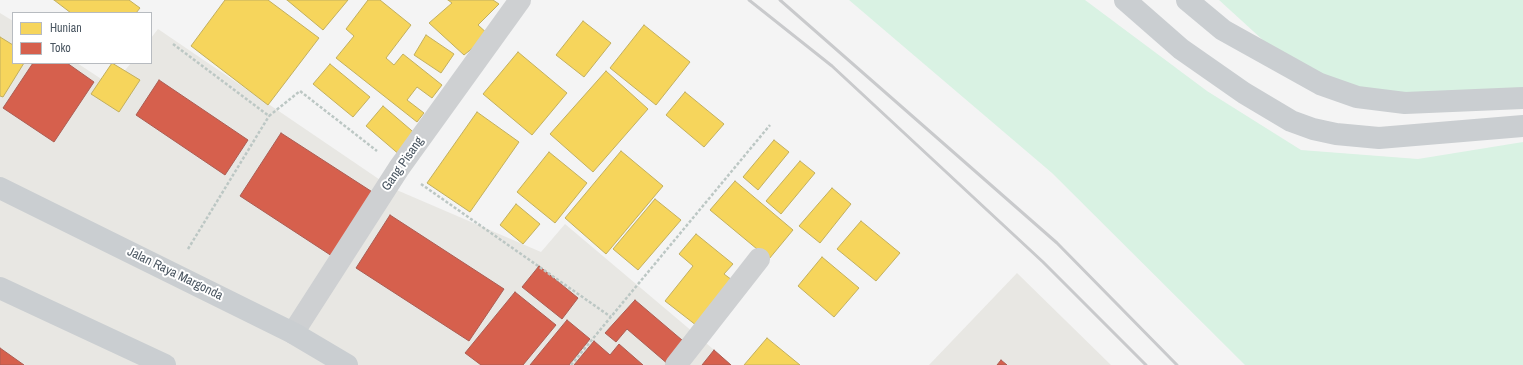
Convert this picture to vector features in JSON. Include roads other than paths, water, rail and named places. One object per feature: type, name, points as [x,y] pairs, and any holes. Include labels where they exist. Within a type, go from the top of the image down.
[{"type":"main road","points":[[1125,0],[1181,49],[1239,90],[1291,121],[1313,128],[1336,134],[1379,138],[1523,126]]},
{"type":"main road","points":[[1187,0],[1230,33],[1320,84],[1357,97],[1405,103],[1523,98]]},
{"type":"main road","name":"Jalan Raya Margonda","points":[[0,188],[293,333],[347,365]]},
{"type":"main road","points":[[0,288],[165,365]]},
{"type":"street","name":"Gang Pisang","points":[[293,333],[399,168],[520,0]]},
{"type":"street","points":[[676,365],[759,260]]},
{"type":"railway","points":[[749,0],[832,66],[1043,262],[1146,365]]},
{"type":"railway","points":[[780,0],[1057,243],[1177,365]]}]
